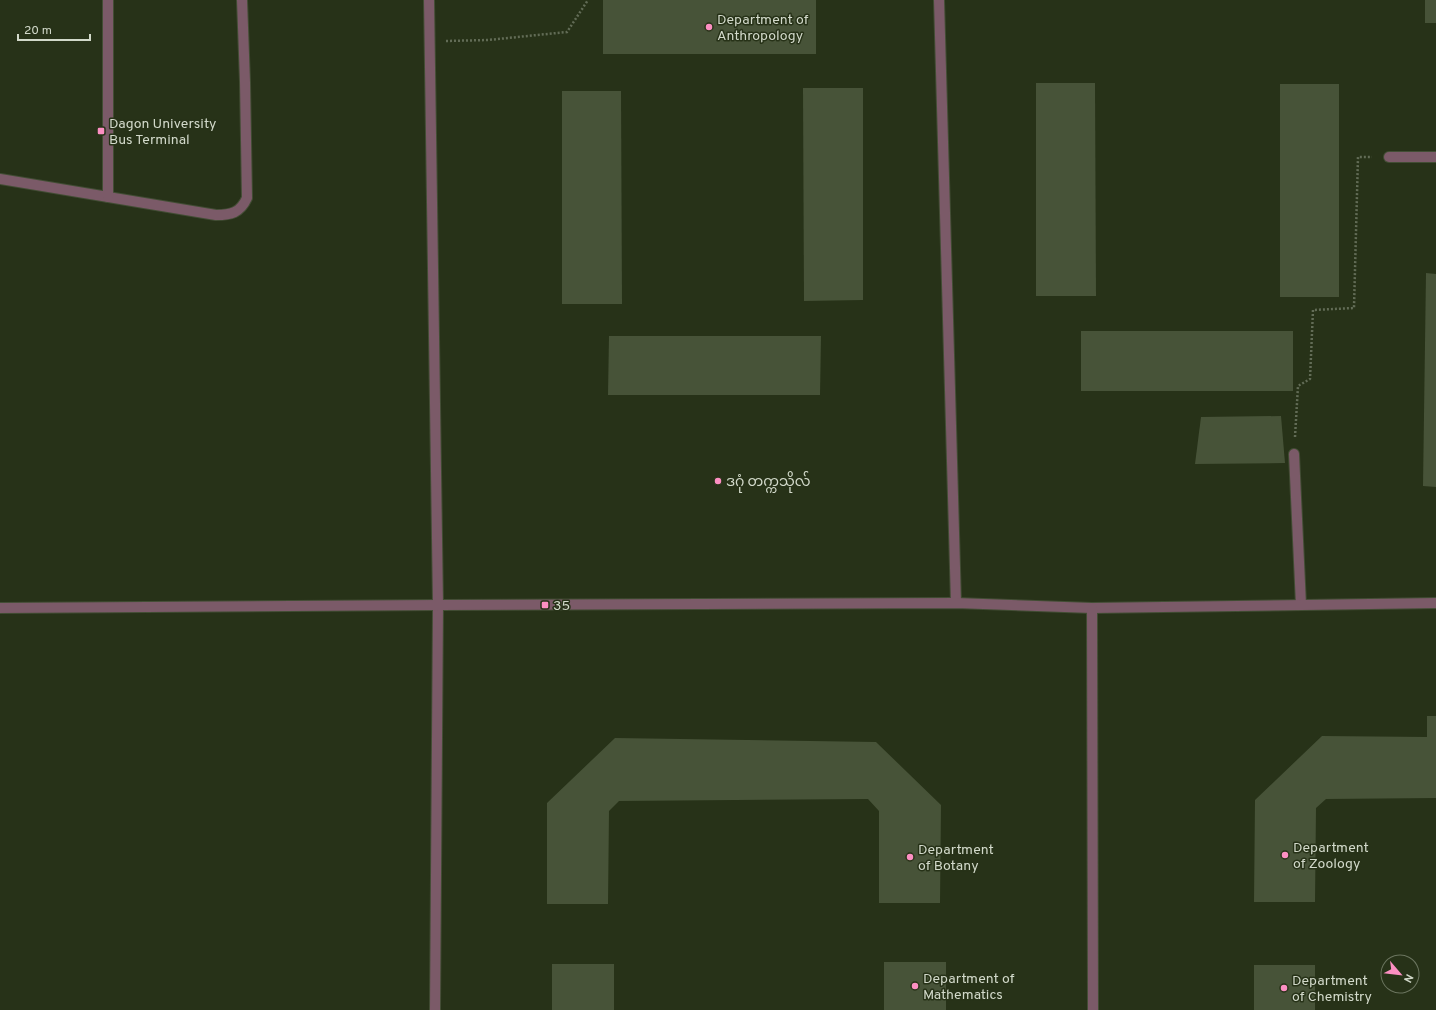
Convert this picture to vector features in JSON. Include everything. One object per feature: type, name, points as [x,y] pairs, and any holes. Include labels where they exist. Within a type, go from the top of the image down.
[{"type":"lane","points":[[108,0],[108,197]]},
{"type":"lane","points":[[0,179],[216,215],[227,215],[237,211],[243,206],[246,198],[245,82],[242,0]]},
{"type":"lane","points":[[429,0],[438,604],[435,1010]]},
{"type":"lane","points":[[939,0],[956,603]]},
{"type":"lane","points":[[1389,157],[1436,157]]},
{"type":"lane","points":[[1294,454],[1301,605]]},
{"type":"lane","points":[[0,608],[438,604],[561,605],[956,603],[1092,608],[1436,603]]},
{"type":"lane","points":[[1092,608],[1093,1010]]},
{"type":"path","points":[[429,42],[488,40],[567,32],[588,0]]},
{"type":"path","points":[[1294,454],[1298,386],[1310,379],[1313,310],[1354,308],[1358,158],[1389,157]]},
{"type":"building","name":"Department of Anthropology","points":[[603,0],[816,0],[816,54],[603,54]]},
{"type":"building","points":[[1425,0],[1436,0],[1436,23],[1425,23]]},
{"type":"building","points":[[1036,83],[1095,83],[1096,296],[1036,296]]},
{"type":"building","points":[[1280,84],[1339,84],[1339,297],[1280,297]]},
{"type":"building","points":[[803,88],[863,88],[863,300],[804,301]]},
{"type":"building","points":[[562,91],[621,91],[622,304],[562,304]]},
{"type":"building","points":[[1426,273],[1436,274],[1436,487],[1423,486]]},
{"type":"building","points":[[1081,331],[1293,331],[1293,391],[1081,391]]},
{"type":"building","points":[[609,336],[821,336],[820,395],[608,395]]},
{"type":"building","points":[[1281,416],[1285,463],[1195,464],[1201,417]]},
{"type":"building","name":"Department of Zoology","points":[[1427,716],[1436,716],[1436,798],[1326,799],[1316,808],[1315,902],[1254,902],[1255,800],[1322,736],[1427,737]]},
{"type":"building","name":"Department of Botany","points":[[615,738],[876,742],[941,805],[940,903],[879,903],[879,811],[868,799],[619,801],[609,811],[608,904],[547,904],[547,803]]},
{"type":"building","name":"Department of Mathematics","points":[[884,962],[946,962],[946,1010],[884,1010]]},
{"type":"building","points":[[552,964],[614,964],[614,1010],[552,1010]]},
{"type":"building","name":"Department of Chemistry","points":[[1254,965],[1315,965],[1315,1010],[1254,1010]]},
{"type":"place","name":"Department of Anthropology","points":[[709,27]]},
{"type":"place","name":"Dagon University Bus Terminal","points":[[101,131]]},
{"type":"place","name":"ဒဂုံ တက္ကသိုလ်","points":[[718,481]]},
{"type":"place","name":"35","points":[[545,605]]},
{"type":"place","name":"Department of Zoology","points":[[1285,855]]},
{"type":"place","name":"Department of Botany","points":[[910,857]]},
{"type":"place","name":"Department of Mathematics","points":[[915,986]]},
{"type":"place","name":"Department of Chemistry","points":[[1284,988]]}]
